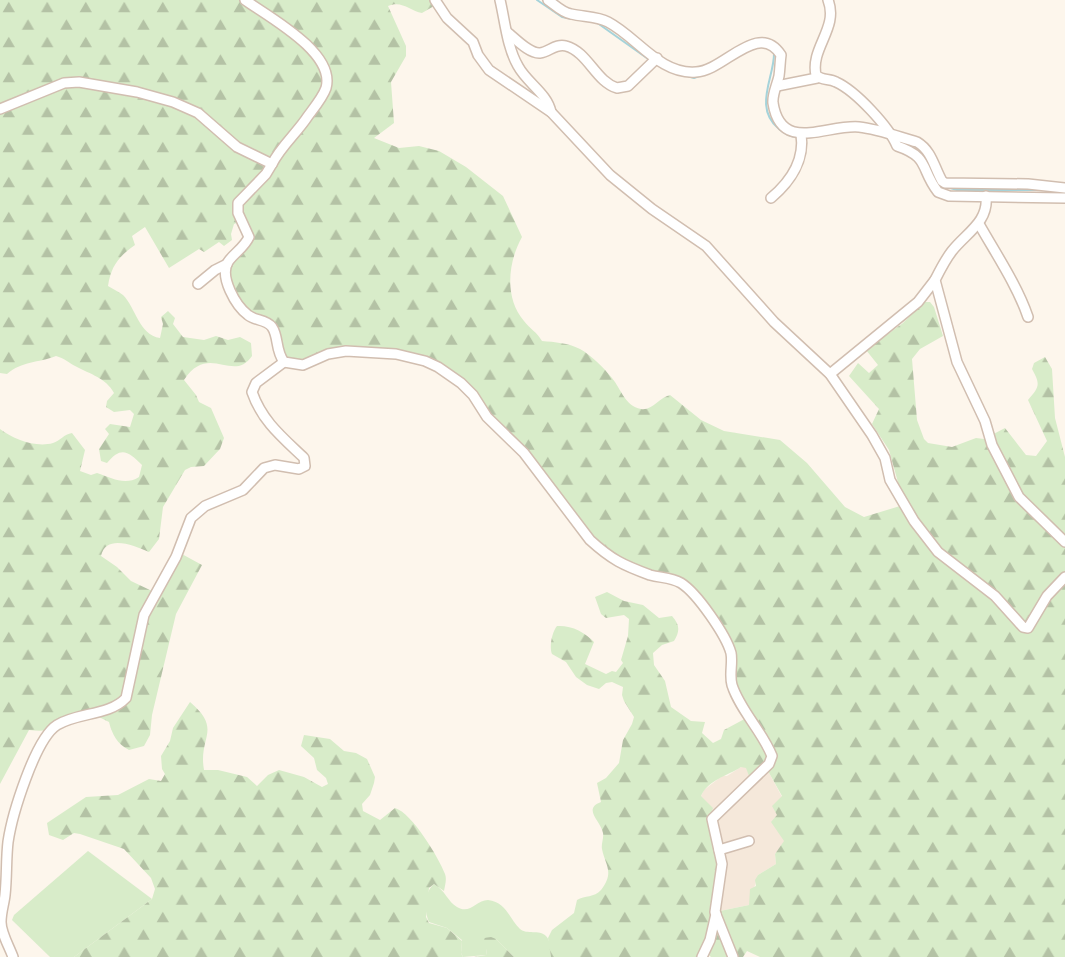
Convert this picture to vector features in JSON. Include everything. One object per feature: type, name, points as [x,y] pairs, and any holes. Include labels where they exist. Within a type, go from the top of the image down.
[{"type":"street","points":[[198,284],[227,264],[249,237],[238,213],[238,202],[266,174],[277,153],[307,118],[326,89],[324,70],[313,50],[245,0]]},
{"type":"street","points":[[435,0],[447,19],[473,42],[489,70],[551,112],[610,175],[652,209],[706,246],[774,322],[830,374],[885,457],[890,480],[914,521],[938,552],[995,596],[1023,627],[1028,628],[1032,624],[1047,596],[1065,578]]},
{"type":"street","points":[[500,0],[519,68],[548,101],[551,112]]},
{"type":"street","points":[[548,0],[568,13],[607,21],[655,60],[681,71],[699,72],[747,46],[766,41],[772,44],[781,55],[772,101],[783,127],[802,137],[844,126],[862,127],[925,147],[945,183],[1028,184],[1065,188]]},
{"type":"street","points":[[817,78],[814,69],[816,58],[832,20],[828,0]]},
{"type":"street","points":[[507,32],[540,53],[555,47],[568,46],[580,54],[605,81],[617,88],[628,86],[655,60]]},
{"type":"street","points":[[777,86],[817,78],[836,82],[878,118],[894,139],[920,157],[938,192],[948,196],[1065,198]]},
{"type":"street","points":[[0,109],[36,92],[64,83],[79,82],[137,92],[173,102],[198,113],[237,147],[272,164]]},
{"type":"street","points":[[771,198],[790,179],[802,150],[802,137]]},
{"type":"street","points":[[830,374],[918,302],[935,280],[949,254],[979,224],[987,205],[986,196]]},
{"type":"street","points":[[979,224],[1018,289],[1028,317]]},
{"type":"street","points":[[227,264],[228,282],[237,303],[247,315],[272,327],[277,349],[284,362]]},
{"type":"street","points":[[935,280],[957,362],[985,421],[992,445],[1019,498],[1065,542]]},
{"type":"street","points":[[13,957],[1,925],[8,840],[26,777],[47,735],[55,726],[71,718],[115,706],[126,698],[144,615],[176,557],[191,518],[205,506],[243,490],[264,468],[275,465],[299,470],[304,467],[304,458],[258,410],[252,392],[256,383],[284,362],[303,365],[328,354],[346,351],[397,354],[425,361],[461,383],[473,395],[487,417],[524,453],[590,540],[620,564],[682,584],[694,594],[725,640],[732,656],[733,687],[772,756],[769,764],[714,816],[712,821],[722,864],[716,914],[710,940],[702,957]]},
{"type":"street","points":[[719,850],[749,841]]},
{"type":"street","points":[[716,914],[733,957]]},
{"type":"shaded area","points":[[741,767],[762,767],[768,771],[782,797],[778,815],[785,841],[775,854],[776,864],[758,875],[749,905],[712,910],[710,906],[717,870],[701,796],[704,790],[722,776],[727,776]]},
{"type":"green space","points":[[0,0],[431,0],[434,6],[422,13],[402,5],[388,6],[406,46],[406,56],[391,82],[394,123],[374,138],[399,148],[419,146],[439,151],[466,167],[503,196],[522,237],[514,257],[510,280],[513,302],[518,312],[542,341],[571,345],[589,355],[609,374],[627,401],[636,407],[649,408],[670,395],[701,420],[724,431],[780,440],[807,463],[845,507],[864,517],[900,506],[905,499],[889,450],[872,424],[879,409],[849,376],[858,363],[869,373],[878,365],[866,350],[903,323],[924,302],[930,302],[943,336],[920,349],[912,359],[917,420],[924,439],[928,443],[952,447],[976,438],[984,439],[1005,428],[1026,455],[1036,456],[1047,441],[1028,400],[1037,386],[1032,369],[1034,363],[1045,357],[1052,369],[1055,418],[1065,457],[1065,957],[760,957],[747,951],[743,957],[711,957],[708,954],[701,957],[551,957],[548,938],[552,930],[574,913],[577,900],[598,893],[605,884],[608,869],[602,847],[603,833],[593,812],[593,808],[601,802],[597,783],[606,778],[619,763],[623,740],[634,717],[624,701],[623,687],[612,682],[599,689],[587,685],[576,677],[566,662],[552,654],[551,644],[555,629],[557,626],[572,628],[590,638],[594,642],[585,664],[606,674],[616,672],[623,663],[621,660],[628,636],[629,619],[624,615],[606,618],[601,614],[595,597],[607,592],[624,601],[643,605],[659,618],[672,616],[678,625],[677,634],[674,641],[662,645],[653,653],[654,665],[665,681],[671,707],[691,721],[705,722],[702,733],[713,743],[721,739],[724,730],[752,715],[736,686],[735,656],[697,592],[621,561],[593,538],[527,451],[439,364],[371,351],[303,362],[286,359],[282,354],[277,332],[244,305],[233,287],[230,265],[252,238],[247,219],[234,224],[232,240],[224,246],[219,242],[204,252],[199,249],[169,268],[145,227],[132,236],[135,245],[117,262],[108,286],[123,295],[142,327],[153,336],[160,338],[163,324],[161,317],[168,311],[175,318],[173,324],[183,337],[204,340],[216,336],[228,340],[240,337],[251,343],[252,356],[245,364],[202,364],[193,369],[184,380],[199,402],[211,408],[224,438],[220,449],[204,466],[185,470],[163,507],[159,539],[149,552],[128,544],[114,543],[104,549],[101,556],[131,581],[152,591],[162,571],[175,564],[180,553],[202,565],[176,614],[152,715],[150,735],[144,746],[129,750],[116,738],[109,722],[97,716],[56,729],[29,730],[0,784],[0,429],[18,439],[39,444],[53,443],[72,433],[85,450],[80,471],[91,475],[97,473],[129,481],[139,477],[142,465],[124,452],[116,454],[107,463],[101,461],[99,449],[109,434],[105,429],[110,424],[130,427],[134,414],[130,410],[114,412],[106,407],[107,401],[114,393],[102,380],[56,356],[24,364],[7,374],[0,373]],"holes":[[[741,767],[746,768],[749,776],[763,767],[782,796],[772,806],[777,815],[771,822],[784,841],[775,854],[776,864],[758,875],[756,886],[750,889],[749,905],[712,910],[710,907],[717,863],[710,822],[713,808],[701,796],[713,782]]]},
{"type":"green space","points":[[190,702],[200,712],[207,727],[204,770],[218,770],[247,777],[257,786],[268,775],[279,770],[304,777],[322,787],[328,784],[326,778],[317,770],[314,758],[301,746],[304,735],[330,739],[344,751],[367,759],[375,777],[370,795],[362,804],[363,811],[380,820],[395,808],[409,818],[424,837],[446,878],[444,891],[434,884],[429,888],[426,917],[429,923],[447,928],[462,941],[463,957],[74,957],[152,899],[155,889],[151,878],[124,849],[74,833],[63,840],[49,835],[47,823],[86,797],[118,795],[149,779],[161,781],[165,774],[161,756],[170,741],[173,728]]},
{"type":"green space","points":[[88,851],[152,899],[74,957],[50,957],[12,920],[14,915]]},
{"type":"green space","points":[[434,884],[454,905],[462,909],[488,900],[499,904],[520,929],[546,936],[550,943],[551,957],[514,957],[496,939],[487,949],[486,955],[463,957],[462,940],[447,928],[429,922],[426,902],[428,892]]},
{"type":"green space","points":[[491,937],[514,957],[474,957],[486,955],[484,938]]},
{"type":"waterway","points":[[537,0],[562,17],[573,19]]},
{"type":"waterway","points":[[596,22],[651,61]]},
{"type":"waterway","points":[[720,67],[745,52]]},
{"type":"waterway","points":[[774,54],[767,93],[767,112],[771,121],[781,131],[799,137]]},
{"type":"waterway","points":[[665,69],[694,78],[715,70]]},
{"type":"waterway","points":[[870,133],[881,136]]},
{"type":"waterway","points":[[934,174],[942,186]]},
{"type":"waterway","points":[[947,187],[957,190],[1043,190]]}]
